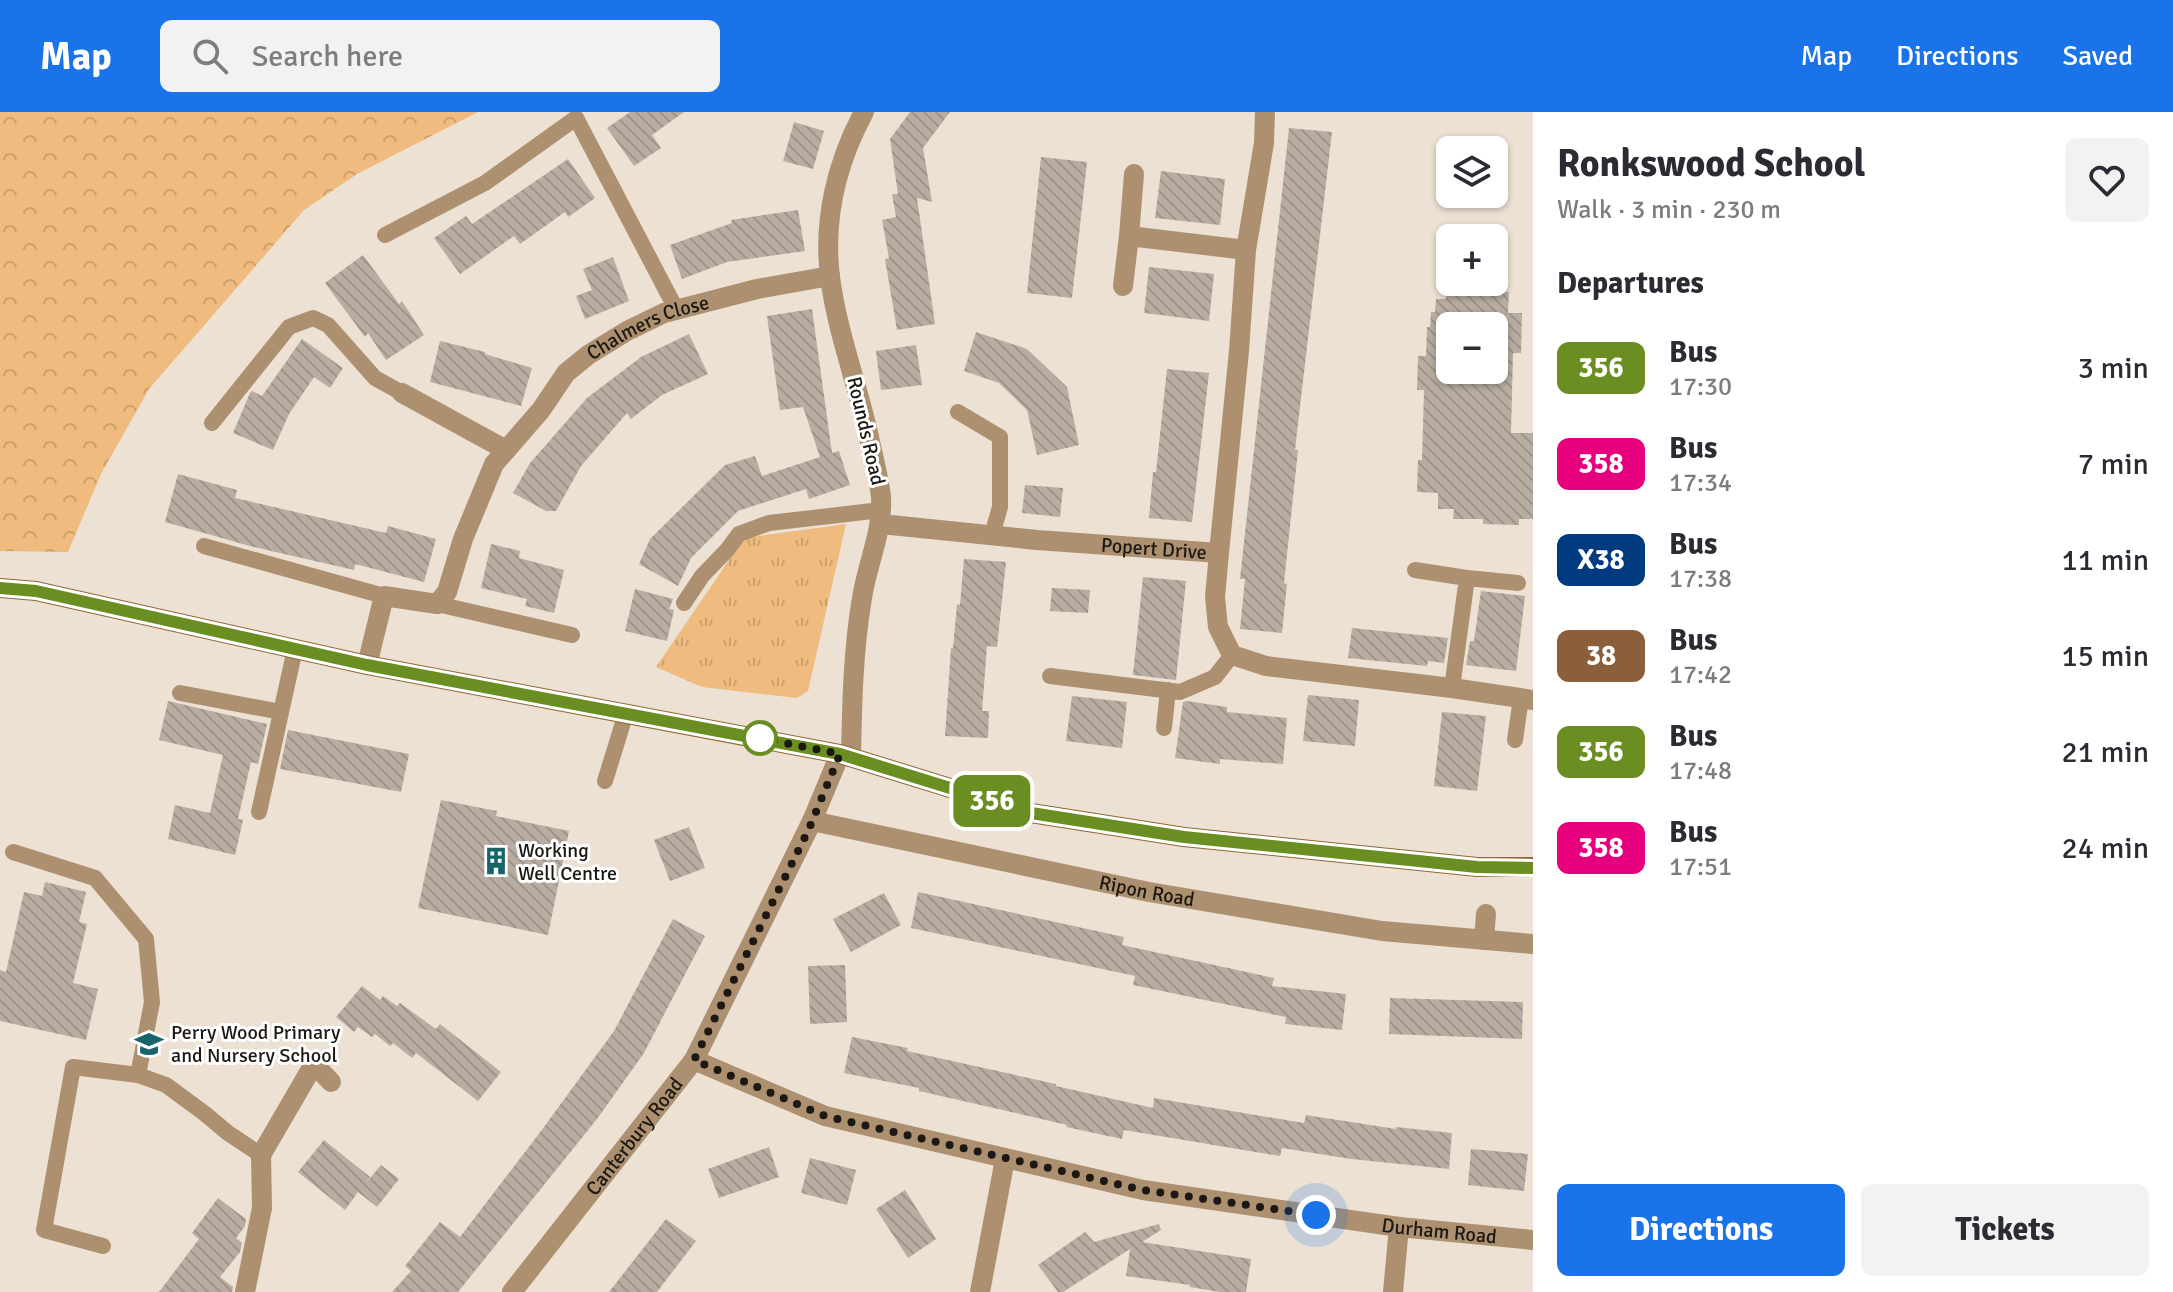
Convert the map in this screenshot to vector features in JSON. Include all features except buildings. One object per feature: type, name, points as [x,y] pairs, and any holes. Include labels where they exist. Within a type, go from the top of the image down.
[{"type":"main road","points":[[0,588],[36,591],[367,665],[845,755],[1031,813],[1214,841],[1477,867],[1533,867]]},
{"type":"street","name":"Rounds Road","points":[[845,755],[856,635],[864,583],[881,517],[881,496],[863,411],[837,316],[828,248],[836,178],[864,112]]},
{"type":"street","name":"Popert Drive","points":[[881,517],[1037,540],[1219,553],[1246,250],[1264,143],[1265,112]]},
{"type":"street","points":[[1123,286],[1134,174]]},
{"type":"street","points":[[1129,236],[1246,250]]},
{"type":"street","name":"Chalmers Close","points":[[437,604],[447,592],[476,504],[494,464],[541,410],[566,373],[627,331],[664,313],[757,289],[830,276]]},
{"type":"street","points":[[402,393],[506,450]]},
{"type":"street","points":[[1219,553],[1215,597],[1218,627],[1232,655],[1266,666],[1527,699]]},
{"type":"street","points":[[367,665],[384,596],[437,604]]},
{"type":"street","name":"Canterbury Road","points":[[512,1292],[694,1060],[845,755]]},
{"type":"street","name":"Ripon Road","points":[[812,821],[1149,892],[1382,931],[1533,944]]},
{"type":"street","points":[[1484,940],[1486,914]]},
{"type":"street","name":"Durham Road","points":[[694,1060],[825,1116],[1143,1190],[1399,1227],[1533,1240]]},
{"type":"street","points":[[245,1292],[262,1208],[261,1155],[314,1064],[331,1082]]},
{"type":"street","points":[[980,1292],[1005,1159]]},
{"type":"street","points":[[1393,1292],[1399,1227]]},
{"type":"lane","points":[[385,235],[485,183],[580,115],[676,309]]},
{"type":"lane","points":[[212,423],[289,327],[313,318],[328,325],[375,378],[402,393]]},
{"type":"lane","points":[[958,412],[1000,437],[1000,507],[992,535]]},
{"type":"lane","points":[[684,603],[702,576],[739,534],[769,523],[881,517]]},
{"type":"lane","points":[[204,546],[384,596]]},
{"type":"lane","points":[[1415,570],[1518,583]]},
{"type":"lane","points":[[1452,688],[1467,578]]},
{"type":"lane","points":[[437,604],[572,635]]},
{"type":"lane","points":[[259,812],[295,649]]},
{"type":"lane","points":[[1050,676],[1180,692],[1215,677],[1232,655]]},
{"type":"lane","points":[[1164,728],[1168,690]]},
{"type":"lane","points":[[180,693],[281,712]]},
{"type":"lane","points":[[1515,740],[1527,699]]},
{"type":"lane","points":[[605,781],[626,713]]},
{"type":"lane","points":[[13,852],[95,878],[146,939],[152,1002],[138,1075]]},
{"type":"lane","points":[[103,1246],[44,1230],[73,1067],[138,1075],[166,1085],[261,1155]]},
{"type":"green space","points":[[0,112],[478,112],[357,174],[304,210],[149,389],[101,474],[68,552],[0,551]]},
{"type":"green space","points":[[846,524],[808,691],[797,698],[702,687],[656,667],[744,538]]},
{"type":"bus line","name":"356","points":[[0,588],[36,591],[367,665],[840,754],[1031,813],[1184,837],[1477,867],[1533,868]]},
{"type":"place","name":"Working Well Centre","points":[[496,861]]},
{"type":"place","name":"Perry Wood Primary and Nursery School","points":[[149,1044]]},
{"type":"route","points":[[760,738],[840,754],[808,831],[694,1060],[825,1116],[1143,1190],[1316,1215]]}]
